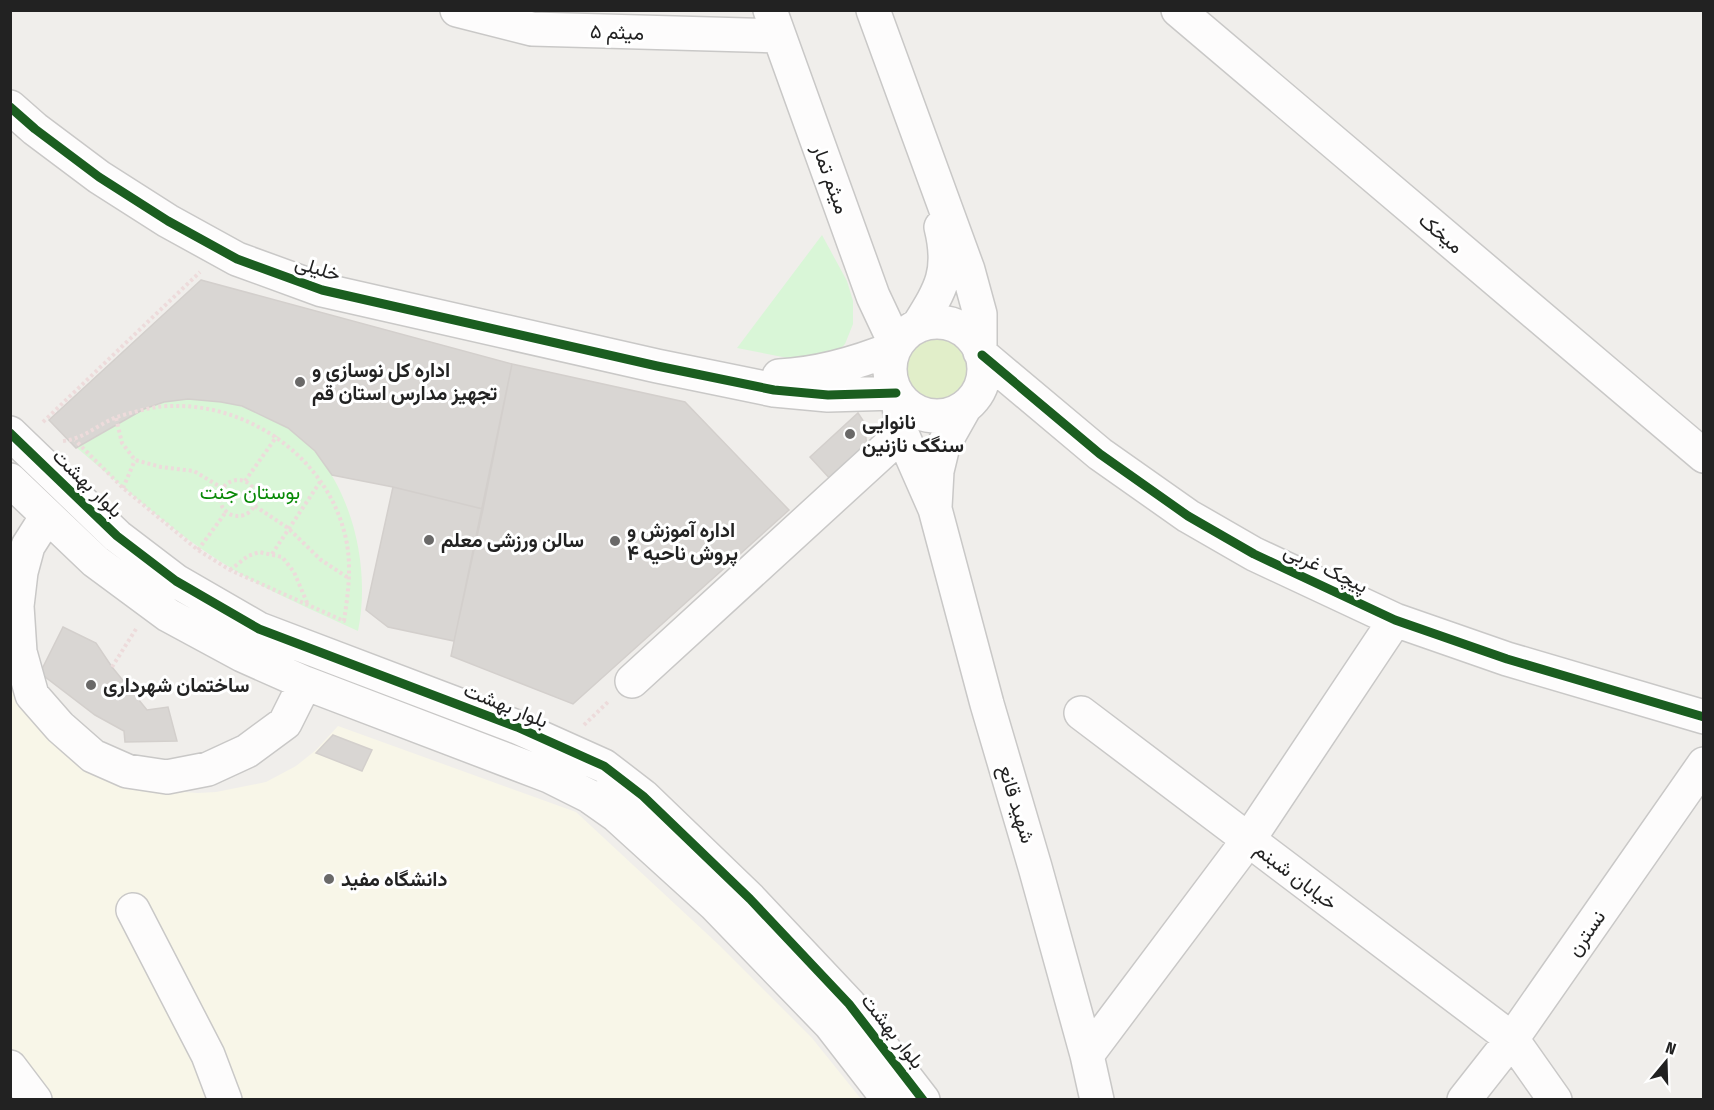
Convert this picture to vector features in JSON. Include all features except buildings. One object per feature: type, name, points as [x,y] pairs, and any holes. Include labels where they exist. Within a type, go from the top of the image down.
[{"type":"street","name":"میثم ۵","points":[[457,10],[532,29],[775,23]]},
{"type":"street","points":[[873,10],[922,150],[968,270],[980,314],[977,375],[943,446],[937,471],[935,509]]},
{"type":"street","name":"میخک","points":[[1178,10],[1704,456]]},
{"type":"street","name":"میثم تمار","points":[[775,23],[873,296],[903,340]]},
{"type":"street","name":"خلیلی","points":[[10,107],[35,129],[99,177],[168,221],[237,259],[322,290],[657,366]]},
{"type":"street","points":[[922,150],[946,246],[945,269],[940,290],[891,357],[889,371],[897,394],[902,434],[935,509]]},
{"type":"street","points":[[933,322],[949,323],[975,341],[977,375],[951,414],[936,416],[909,407],[897,394],[828,395],[774,390],[657,366],[768,376],[809,374],[855,363],[903,340],[933,322]]},
{"type":"street","name":"پیچک غربی","points":[[977,375],[990,383],[1026,392],[1100,454],[1188,516],[1254,554],[1395,620],[1507,659],[1704,717]]},
{"type":"street","points":[[632,681],[902,434]]},
{"type":"street","name":"بلوار بهشت","points":[[16,438],[117,536],[176,581],[259,629],[517,727],[604,766],[643,796],[750,899],[849,1004],[923,1100]]},
{"type":"street","points":[[10,480],[95,561],[168,615],[242,654],[305,683],[549,776],[589,796],[616,815],[715,905],[830,1024],[889,1100]]},
{"type":"street","name":"شهید قانع","points":[[935,509],[987,704],[1087,1055],[1097,1100]]},
{"type":"street","points":[[47,516],[28,546],[21,572],[17,606],[20,652],[32,695],[60,727],[93,756],[127,771],[167,777],[208,769],[248,751],[285,723],[305,683]]},
{"type":"street","points":[[1087,1055],[1249,839],[1395,620]]},
{"type":"street","name":"خیابان شبنم","points":[[1081,713],[1512,1039],[1555,1100]]},
{"type":"street","name":"نسترن","points":[[1464,1100],[1512,1039],[1704,764]]},
{"type":"street","points":[[133,910],[208,1055],[225,1100]]},
{"type":"street","points":[[10,1067],[35,1100]]},
{"type":"path","points":[[16,438],[222,251]]},
{"type":"path","points":[[157,407],[199,407],[240,417],[277,436],[308,464],[331,499],[346,538],[350,579],[344,621],[230,570],[198,550],[123,488],[75,440],[116,417],[157,407]]},
{"type":"path","points":[[116,417],[122,443],[135,460],[161,467],[194,471],[222,488]]},
{"type":"path","points":[[245,481],[277,436]]},
{"type":"path","points":[[123,488],[135,460]]},
{"type":"path","points":[[232,480],[245,481],[253,487],[256,496],[255,506],[247,514],[236,516],[226,512],[219,501],[222,488],[232,480]]},
{"type":"path","points":[[272,554],[320,482]]},
{"type":"path","points":[[255,506],[288,528],[321,560],[350,579]]},
{"type":"path","points":[[176,581],[226,512]]},
{"type":"path","points":[[230,570],[248,556],[259,552],[282,557],[294,572],[308,605]]},
{"type":"path","points":[[111,667],[153,603]]},
{"type":"shaded area","name":"دانشگاه مفید","points":[[10,673],[14,680],[170,791],[216,792],[266,782],[296,766],[316,750],[338,726],[576,812],[719,945],[812,1038],[861,1099],[11,1099]]},
{"type":"green space","points":[[822,235],[847,281],[853,301],[853,324],[845,344],[836,353],[793,359],[737,348]]},
{"type":"green space","points":[[943,336],[961,345],[968,356],[970,369],[968,382],[961,393],[950,400],[931,402],[913,393],[906,382],[904,363],[913,345],[924,338]]},
{"type":"green space","name":"بوستان جنت","points":[[188,399],[230,404],[253,411],[292,431],[316,453],[341,492],[356,538],[362,585],[358,631],[264,587],[213,557],[153,512],[77,448],[144,409],[164,402]]},
{"type":"cycle path","points":[[10,107],[35,129],[99,177],[168,221],[237,259],[322,290],[657,366],[774,390],[828,395],[896,393]]},
{"type":"cycle path","points":[[982,355],[1100,454],[1188,516],[1254,554],[1395,620],[1507,659],[1704,717]]},
{"type":"cycle path","points":[[10,433],[117,536],[176,581],[259,629],[517,727],[604,766],[643,796],[750,899],[849,1004],[923,1100]]},
{"type":"place","name":"اداره کل نوسازی و تجهیز مدارس استان قم","points":[[300,382]]},
{"type":"place","name":"نانوایی سنگک نازنین","points":[[850,434]]},
{"type":"place","name":"سالن ورزشی معلم","points":[[429,540]]},
{"type":"place","name":"اداره آموزش و پروش ناحیه ۴","points":[[615,541]]},
{"type":"place","name":"ساختمان شهرداری","points":[[91,685]]},
{"type":"place","name":"دانشگاه مفید","points":[[329,879]]}]
